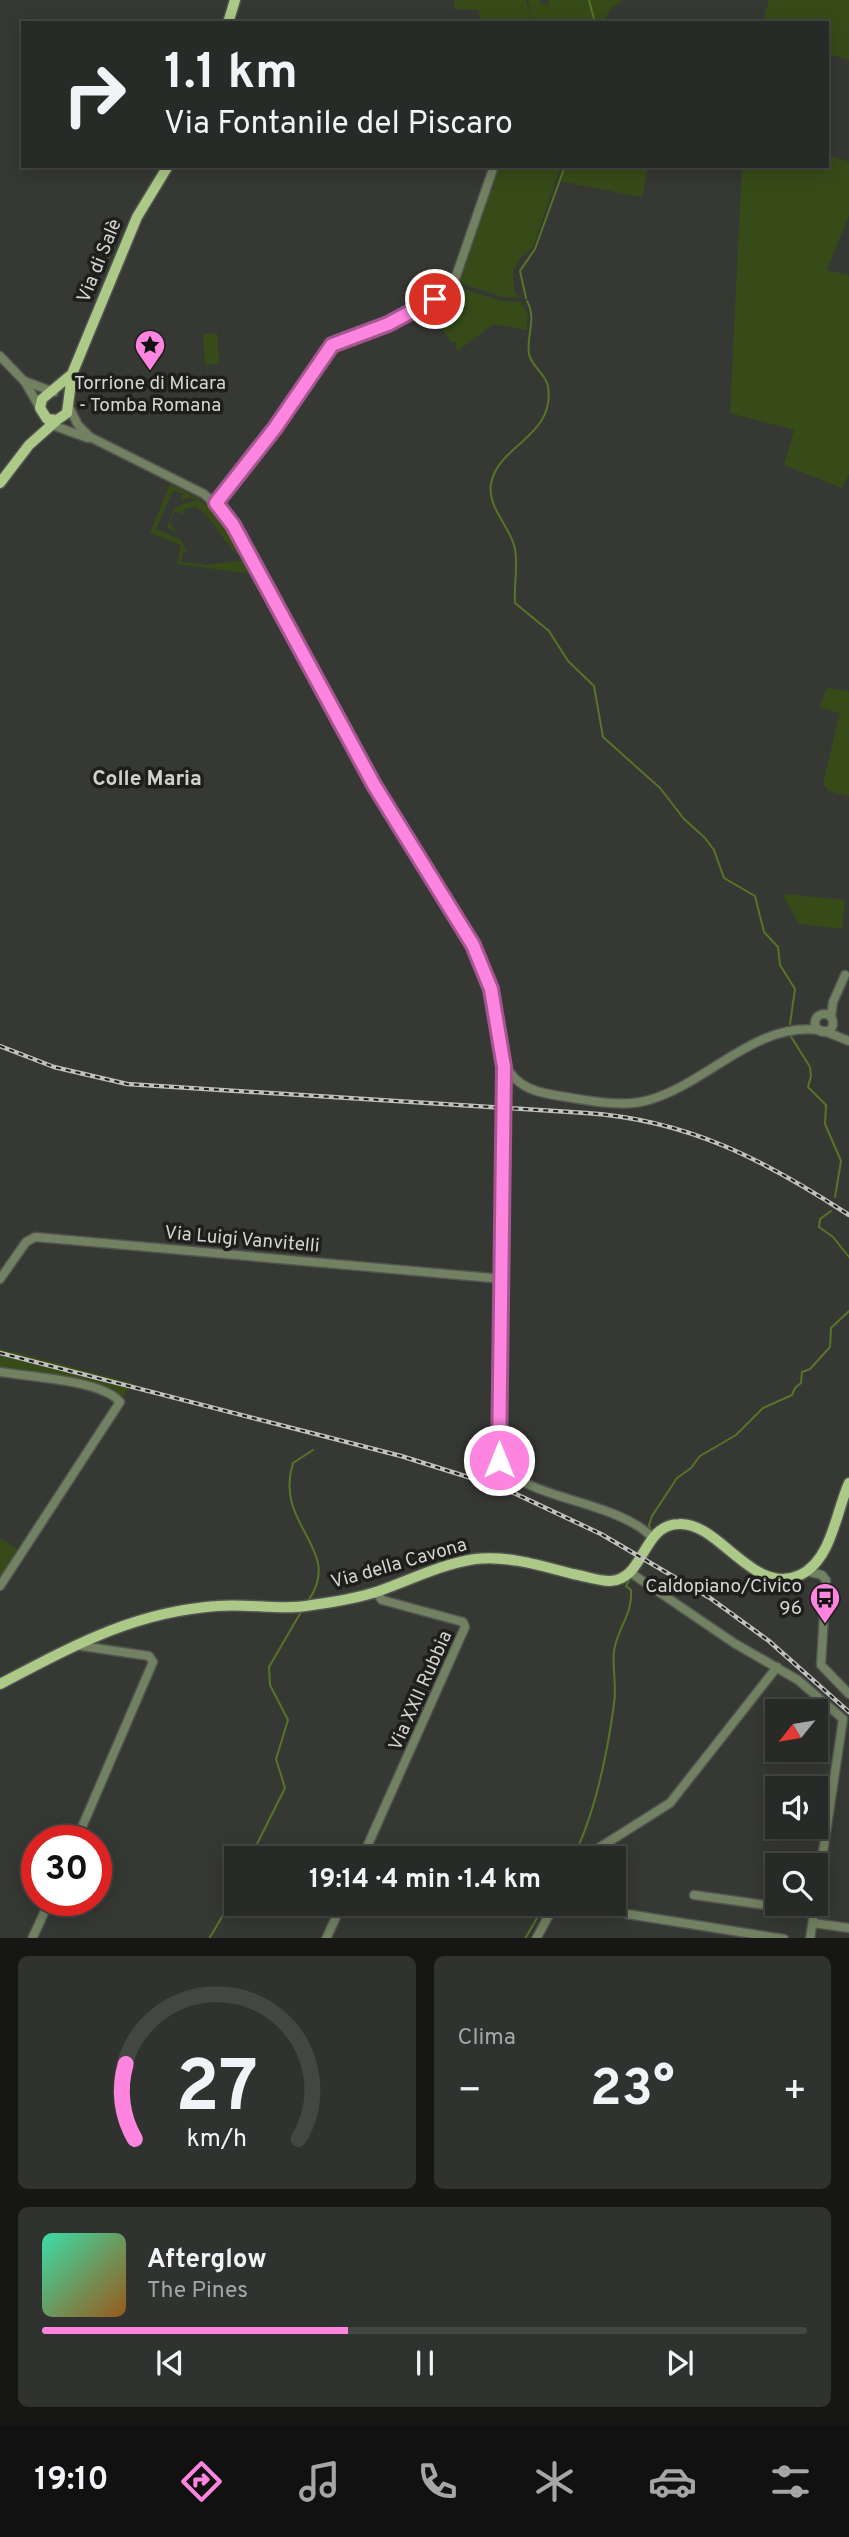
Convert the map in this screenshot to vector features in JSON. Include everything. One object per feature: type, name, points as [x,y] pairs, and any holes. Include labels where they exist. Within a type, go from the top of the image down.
[{"type":"main road","points":[[229,21],[235,0]]},
{"type":"main road","name":"Via di Salè","points":[[68,405],[72,374],[137,217],[167,168]]},
{"type":"main road","points":[[57,423],[43,416],[40,408],[50,393],[72,374]]},
{"type":"main road","points":[[0,484],[29,445],[66,413],[68,405],[63,396],[50,393]]},
{"type":"main road","points":[[631,1573],[652,1537],[667,1526],[685,1524],[766,1575],[789,1578],[806,1571],[828,1541],[849,1483]]},
{"type":"main road","name":"Via della Cavona","points":[[0,1684],[116,1625],[154,1615],[217,1606],[305,1606],[376,1592],[475,1559],[508,1560],[610,1581],[631,1573]]},
{"type":"street","points":[[216,503],[275,428],[332,345],[423,306],[454,282],[493,168]]},
{"type":"street","points":[[0,356],[22,379],[40,408]]},
{"type":"street","points":[[22,379],[50,393]]},
{"type":"street","points":[[68,405],[80,428],[94,440]]},
{"type":"street","points":[[57,423],[216,503],[233,525],[374,785],[479,957],[491,989],[503,1060],[501,1465],[540,1489],[616,1513],[652,1537]]},
{"type":"street","points":[[822,1031],[845,975]]},
{"type":"street","points":[[503,1060],[517,1082],[534,1091],[598,1101],[638,1102],[668,1092],[776,1034],[829,1018]]},
{"type":"street","points":[[829,1018],[847,1040]]},
{"type":"street","points":[[816,1020],[822,1031]]},
{"type":"street","points":[[803,1028],[822,1031],[847,1040]]},
{"type":"street","name":"Via Luigi Vanvitelli","points":[[0,1279],[26,1242],[33,1237],[503,1279]]},
{"type":"street","points":[[0,1372],[90,1387],[115,1397],[120,1402],[0,1586]]},
{"type":"street","points":[[806,1571],[821,1575],[826,1580],[821,1665],[849,1694]]},
{"type":"street","points":[[631,1573],[730,1640],[806,1686],[839,1714],[844,1722],[824,1853]]},
{"type":"street","name":"Via XXII Rubbia","points":[[367,1846],[466,1627],[463,1622],[382,1600],[376,1592]]},
{"type":"street","points":[[75,1645],[149,1656],[153,1662],[83,1825]]},
{"type":"street","points":[[602,1846],[670,1803],[777,1667]]},
{"type":"street","points":[[694,1895],[765,1905]]},
{"type":"street","points":[[627,1914],[784,1938]]},
{"type":"street","points":[[33,1938],[43,1916]]},
{"type":"street","points":[[326,1938],[336,1916]]},
{"type":"street","points":[[536,1938],[548,1916]]},
{"type":"street","points":[[810,1938],[814,1916]]},
{"type":"street","points":[[813,1923],[849,1928]]},
{"type":"green space","points":[[455,0],[526,0],[531,19],[528,0],[540,0],[540,4],[548,5],[549,0],[623,0],[610,10],[604,21],[480,21],[479,10],[453,9]]},
{"type":"green space","points":[[769,0],[849,0],[849,60],[829,54],[829,21],[763,21]]},
{"type":"green space","points":[[829,155],[849,162],[849,215],[827,270],[849,275],[849,474],[842,488],[784,465],[794,430],[730,413],[742,168],[829,168]]},
{"type":"green space","points":[[496,168],[560,168],[533,247],[521,257],[513,271],[514,291],[519,298],[503,297],[460,283],[459,277],[487,196],[495,187],[491,183]]},
{"type":"green space","points":[[564,168],[648,168],[642,197],[558,181]]},
{"type":"green space","points":[[455,286],[501,301],[521,302],[528,316],[526,330],[493,324],[458,351],[455,346],[457,342],[451,342],[428,309]]},
{"type":"green space","points":[[217,333],[219,364],[205,365],[203,334]]},
{"type":"green space","points":[[170,484],[214,510],[242,552],[238,554],[232,549],[196,507],[185,509],[183,514],[175,511],[170,523],[178,533],[167,528],[175,507],[196,500],[190,497],[180,501],[183,494],[173,490],[156,529],[181,540],[187,552],[183,552],[181,562],[207,565],[246,560],[253,574],[177,564],[181,545],[150,533]]},
{"type":"green space","points":[[827,688],[849,691],[849,796],[829,791],[823,783],[840,713],[819,707]]},
{"type":"green space","points":[[785,894],[845,900],[842,929],[799,924],[784,898]]},
{"type":"green space","points":[[0,1349],[132,1383],[120,1402],[90,1387],[0,1372]]},
{"type":"green space","points":[[0,1538],[22,1552],[0,1586]]},
{"type":"waterway","points":[[589,0],[594,21]]},
{"type":"waterway","points":[[526,298],[520,271],[535,249],[564,168]]},
{"type":"waterway","points":[[527,301],[531,314],[529,354],[548,386],[548,403],[535,429],[504,459],[495,471],[491,484],[492,501],[515,549],[515,603],[549,631],[568,661],[594,686],[603,737],[660,788],[684,819],[705,838],[714,850],[724,878],[755,896],[764,932],[778,947],[780,965],[795,989],[790,1024]]},
{"type":"waterway","points":[[790,1035],[810,1067],[808,1087],[826,1105],[825,1124],[841,1161],[835,1197]]},
{"type":"waterway","points":[[831,1211],[820,1219],[819,1227],[833,1237],[849,1257]]},
{"type":"waterway","points":[[651,1530],[649,1525],[652,1516],[677,1478],[691,1468],[700,1456],[736,1435],[763,1408],[792,1395],[801,1383],[802,1372],[810,1369],[830,1347],[831,1328],[849,1311]]},
{"type":"waterway","points":[[308,1601],[317,1583],[318,1566],[314,1551],[292,1504],[289,1485],[293,1463],[313,1450]]},
{"type":"waterway","points":[[578,1846],[604,1763],[615,1698],[614,1651],[630,1607],[631,1590],[626,1586],[630,1579]]},
{"type":"waterway","points":[[256,1846],[285,1788],[276,1759],[288,1720],[270,1685],[269,1667],[301,1612]]},
{"type":"waterway","points":[[210,1938],[224,1913]]},
{"type":"waterway","points":[[526,1938],[538,1916]]},
{"type":"railway","points":[[0,1046],[54,1067],[127,1084],[586,1113],[659,1124],[692,1134],[756,1160],[849,1215]]},
{"type":"railway","points":[[0,1353],[401,1456],[503,1488],[601,1534],[710,1598],[769,1641],[849,1712]]},
{"type":"place","name":"Torrione di Micara - Tomba Romana","points":[[150,372]]},
{"type":"place","name":"Caldopiano/Civico 96","points":[[825,1625]]},
{"type":"district","name":"Colle Maria","points":[[147,779]]},
{"type":"route","points":[[435,299],[388,324],[341,339],[332,345],[275,428],[216,503],[233,525],[327,703],[374,785],[473,945],[488,978],[504,1073],[499,1460]]}]
